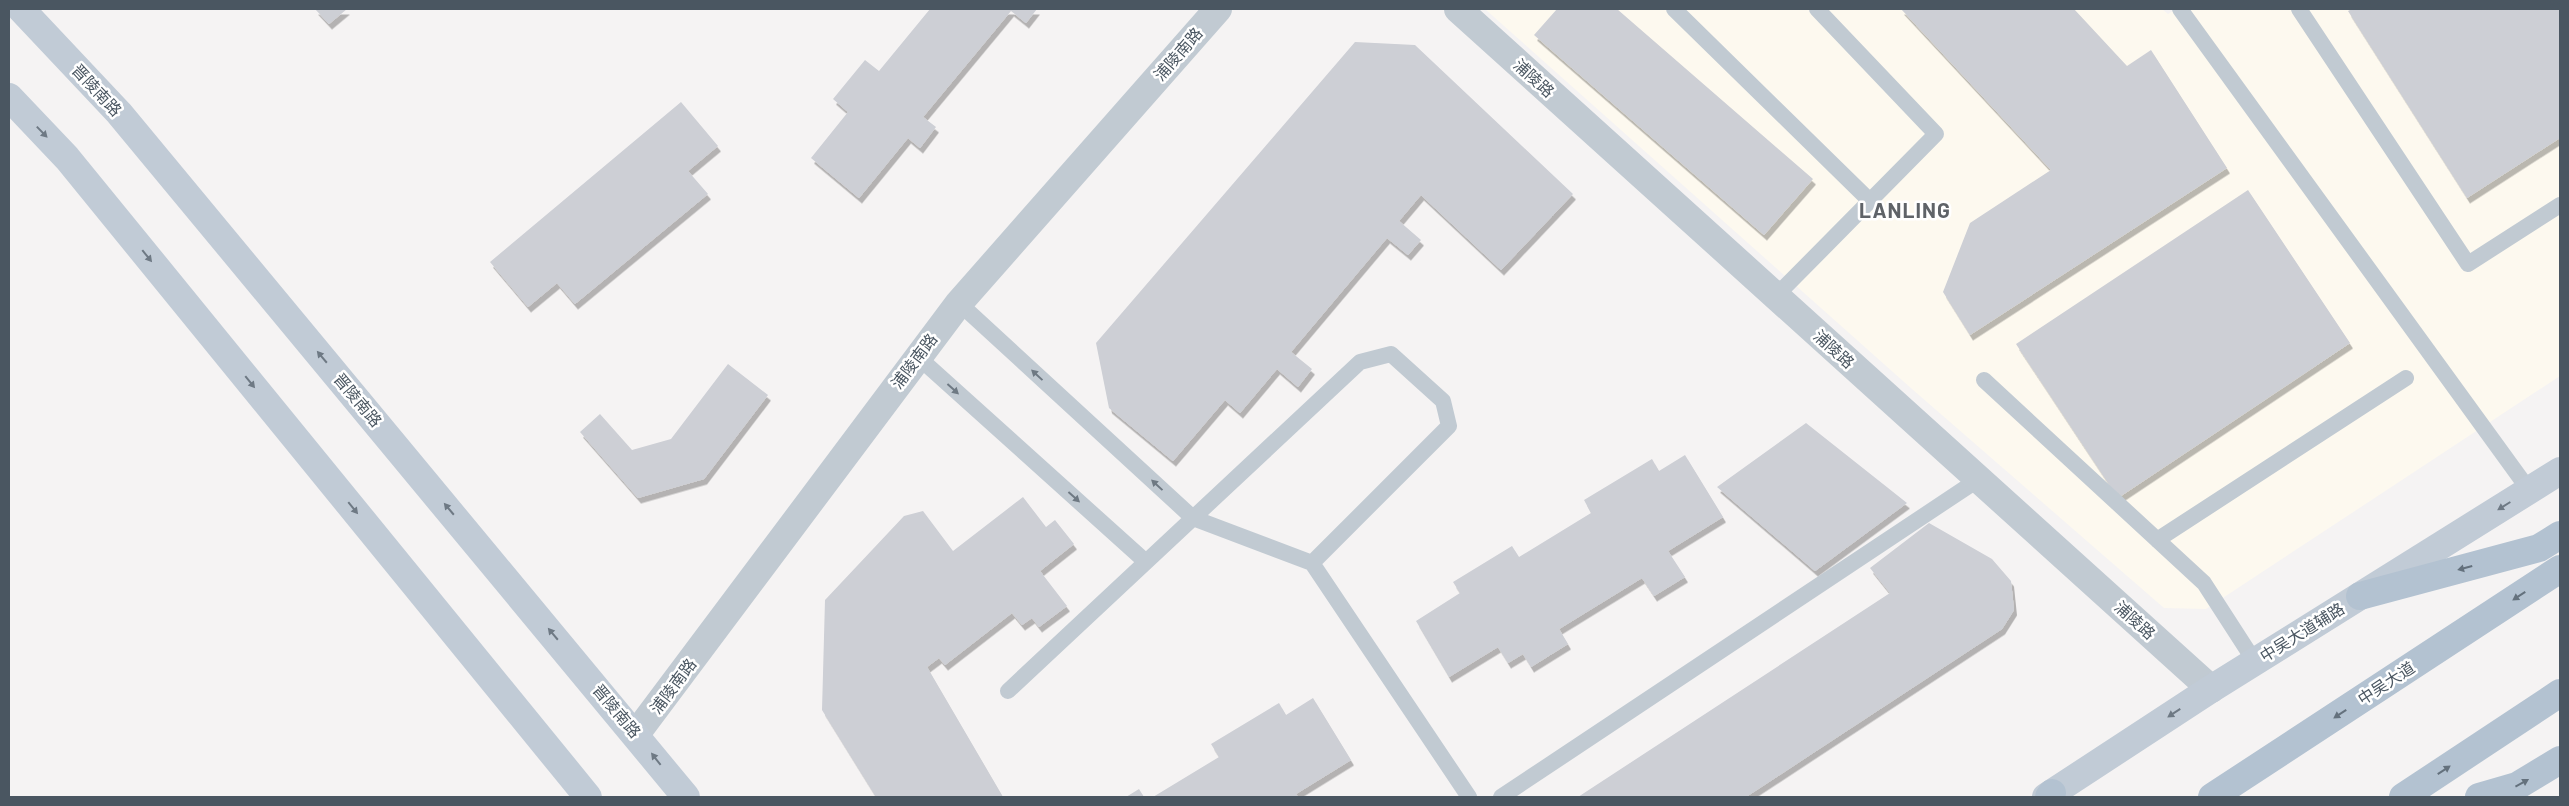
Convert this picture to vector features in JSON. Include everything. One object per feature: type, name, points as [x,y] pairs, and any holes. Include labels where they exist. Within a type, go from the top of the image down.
[{"type":"main road","name":"晋陵南路","points":[[21,9],[119,113],[636,734],[686,797]]},
{"type":"main road","points":[[9,97],[67,158],[588,797]]},
{"type":"main road","name":"中吴大道辅路","points":[[2049,796],[2211,689],[2560,470]]},
{"type":"main road","points":[[2360,596],[2539,548],[2560,535]]},
{"type":"main road","name":"中吴大道","points":[[2212,797],[2560,569]]},
{"type":"main road","points":[[2403,797],[2560,693]]},
{"type":"main road","points":[[2479,797],[2517,786],[2560,760]]},
{"type":"street","name":"浦陵南路","points":[[636,734],[917,356],[959,303],[1218,9]]},
{"type":"street","name":"浦陵路","points":[[1461,10],[2211,689]]},
{"type":"lane","points":[[1674,9],[1870,201]]},
{"type":"lane","points":[[1776,296],[1936,134],[1817,9]]},
{"type":"lane","points":[[2180,9],[2530,490]]},
{"type":"lane","points":[[2299,9],[2468,264],[2560,205]]},
{"type":"lane","points":[[959,303],[1193,518],[1312,563],[1469,797]]},
{"type":"lane","points":[[1008,690],[1360,362],[1391,354],[1443,401],[1450,426],[1312,563]]},
{"type":"lane","points":[[917,356],[1146,562]]},
{"type":"lane","points":[[2157,540],[2406,378]]},
{"type":"lane","points":[[1984,380],[2204,583],[2254,662]]},
{"type":"lane","points":[[1501,797],[1979,479]]},
{"type":"shaded area","points":[[1485,9],[2162,9],[2168,14],[2176,9],[2560,9],[2560,376],[2206,609],[2164,608],[1912,389]]},
{"type":"building","points":[[315,9],[347,9],[329,24]]},
{"type":"building","points":[[930,9],[1037,9],[1026,23],[1011,11],[923,117],[936,127],[920,148],[908,138],[859,198],[811,158],[848,112],[833,99],[865,60],[879,71]]},
{"type":"building","points":[[1557,9],[1617,9],[1813,179],[1764,235],[1534,35]]},
{"type":"building","points":[[1901,9],[2074,9],[2127,66],[2151,50],[2227,168],[1970,335],[1943,292],[1970,223],[2051,170]]},
{"type":"building","points":[[2352,9],[2560,9],[2560,138],[2467,198],[2348,11]]},
{"type":"building","points":[[1355,42],[1415,45],[1573,194],[1501,270],[1421,195],[1399,221],[1421,240],[1408,255],[1387,238],[1291,352],[1312,369],[1298,387],[1277,369],[1240,413],[1225,400],[1173,461],[1109,408],[1096,343]]},
{"type":"building","points":[[681,102],[718,146],[688,171],[708,194],[575,304],[557,283],[528,307],[490,262]]},
{"type":"building","points":[[2248,190],[2350,343],[2118,498],[2016,344]]},
{"type":"building","points":[[728,364],[768,395],[704,479],[638,498],[580,432],[600,414],[632,450],[671,439]]},
{"type":"building","points":[[1806,423],[1907,503],[1815,571],[1717,487]]},
{"type":"building","points":[[1685,455],[1723,517],[1668,551],[1685,577],[1654,596],[1642,578],[1559,629],[1568,644],[1531,667],[1523,654],[1508,663],[1498,647],[1449,677],[1416,621],[1460,593],[1453,582],[1512,546],[1519,557],[1591,513],[1584,500],[1652,459],[1659,471]]},
{"type":"building","points":[[1023,497],[1046,527],[1055,520],[1074,544],[1040,571],[1067,606],[1039,627],[1032,618],[1022,625],[1012,613],[945,665],[939,658],[927,667],[1003,797],[876,797],[822,710],[825,600],[904,516],[923,511],[953,551]]},
{"type":"building","points":[[1929,523],[1992,559],[2011,581],[2014,610],[2002,629],[1746,797],[1578,797],[1890,593],[1870,568]]},
{"type":"building","points":[[1313,698],[1351,760],[1296,794],[1298,797],[1153,797],[1219,757],[1211,744],[1279,703],[1286,715]]},
{"type":"building","points":[[1139,789],[1144,797],[1126,797]]},
{"type":"district","name":"LANLING","points":[[1905,211]]}]
